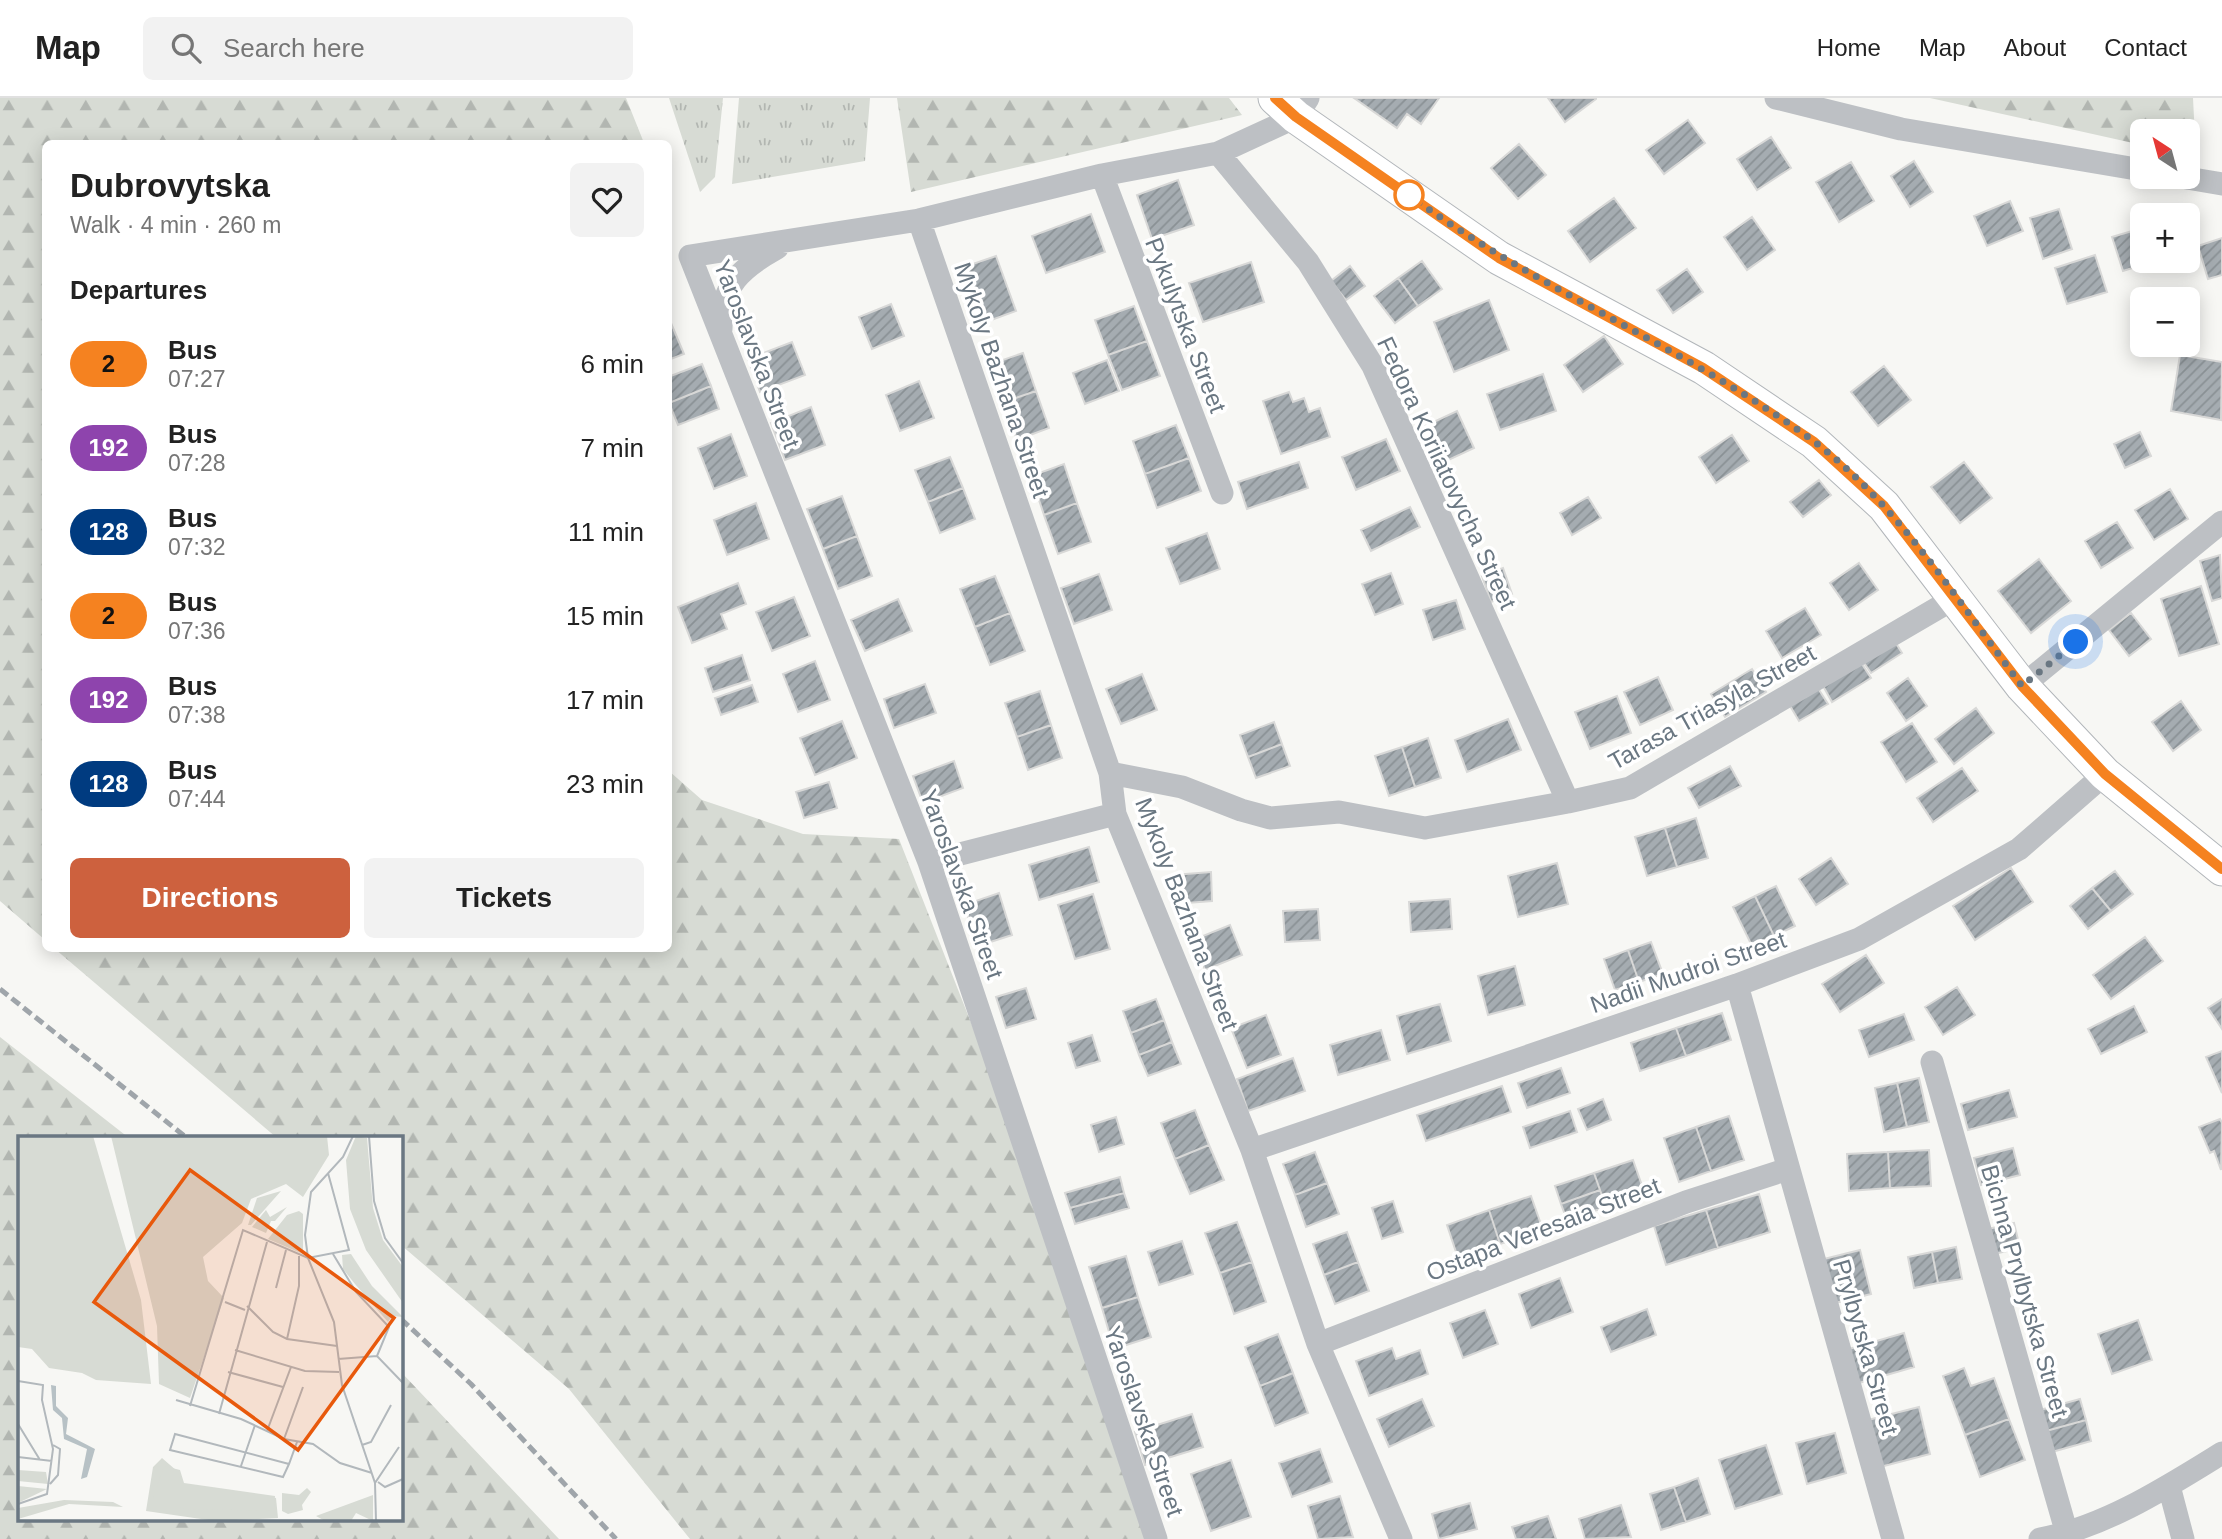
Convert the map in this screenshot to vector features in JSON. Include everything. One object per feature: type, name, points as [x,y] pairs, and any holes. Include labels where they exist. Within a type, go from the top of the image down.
[{"type":"main road","points":[[1293,104],[1499,258],[1703,368],[1814,442],[1884,506],[2022,686],[2105,774],[2222,869]]},
{"type":"street","points":[[1776,98],[1901,129],[2130,168]]},
{"type":"street","points":[[721,335],[721,306],[735,279],[749,264],[787,242],[919,220],[1102,175],[1218,153],[1293,104]]},
{"type":"street","name":"Fedora Koriiatovycha Street","points":[[1218,153],[1308,262],[1373,366],[1568,802]]},
{"type":"street","name":"Pykulytska Street","points":[[1102,175],[1222,493]]},
{"type":"street","points":[[2200,180],[2222,184]]},
{"type":"street","name":"Mykoly Bazhana Street","points":[[919,220],[1110,773],[1115,814],[1252,1150],[1318,1344],[1401,1539]]},
{"type":"street","name":"Yaroslavska Street","points":[[787,242],[690,256],[929,862],[1156,1539]]},
{"type":"street","points":[[2022,686],[2222,522]]},
{"type":"street","name":"Tarasa Triasyla Street","points":[[1110,773],[1182,787],[1270,818],[1339,812],[1425,828],[1568,802],[1630,788],[1955,597]]},
{"type":"street","name":"Nadii Mudroi Street","points":[[1252,1150],[1737,985],[1886,925],[2019,849],[2105,774]]},
{"type":"street","points":[[929,862],[1115,814]]},
{"type":"street","name":"Prylbytska Street","points":[[1737,985],[1893,1539]]},
{"type":"street","name":"Bichna Prylbytska Street","points":[[1932,1062],[2067,1534]]},
{"type":"street","name":"Ostapa Veresaia Street","points":[[1318,1344],[1686,1202],[1788,1169]]},
{"type":"street","points":[[2040,1539],[2067,1534],[2169,1486],[2222,1453]]},
{"type":"street","points":[[2169,1486],[2183,1539]]},
{"type":"green space","points":[[0,98],[626,98],[643,140],[42,140],[42,937],[0,901]]},
{"type":"green space","points":[[669,98],[723,98],[715,177],[700,192]]},
{"type":"green space","points":[[739,98],[870,98],[865,161],[732,184]]},
{"type":"green space","points":[[897,98],[1229,98],[1242,115],[911,192]]},
{"type":"green space","points":[[1930,98],[2193,98],[2194,119],[2130,119],[2130,142]]},
{"type":"green space","points":[[672,774],[702,800],[803,834],[899,839],[1006,1112],[1150,1539],[690,1539],[569,1389],[402,1246],[402,1136],[275,1136],[59,952],[672,952]]},
{"type":"green space","points":[[0,1037],[126,1136],[18,1136],[18,1522],[402,1522],[402,1373],[559,1539],[0,1539]]},
{"type":"building","points":[[1354,98],[1439,98],[1421,124],[1407,114],[1397,128]]},
{"type":"building","points":[[1548,98],[1596,98],[1596,99],[1565,122]]},
{"type":"building","points":[[1688,120],[1705,143],[1664,174],[1646,150]]},
{"type":"building","points":[[1771,137],[1791,168],[1757,190],[1737,159]]},
{"type":"building","points":[[1519,144],[1546,175],[1518,199],[1491,168]]},
{"type":"building","points":[[1914,161],[1933,192],[1910,207],[1891,176]]},
{"type":"building","points":[[1851,162],[1874,201],[1839,222],[1816,182]]},
{"type":"building","points":[[1178,180],[1194,225],[1152,239],[1137,195]]},
{"type":"building","points":[[1614,198],[1636,228],[1590,262],[1568,231]]},
{"type":"building","points":[[2010,201],[2023,231],[1987,246],[1974,216]]},
{"type":"building","points":[[2059,209],[2072,249],[2043,259],[2030,218]]},
{"type":"building","points":[[1091,214],[1105,252],[1046,273],[1032,236]]},
{"type":"building","points":[[1752,217],[1775,250],[1747,270],[1724,237]]},
{"type":"building","points":[[2130,232],[2130,269],[2123,271],[2112,237]]},
{"type":"building","points":[[2222,238],[2222,275],[2208,279],[2200,245]]},
{"type":"building","points":[[2095,255],[2107,292],[2067,304],[2055,268]]},
{"type":"building","points":[[996,256],[1016,311],[975,326],[955,270]]},
{"type":"building","points":[[1422,261],[1442,289],[1418,306],[1398,278]]},
{"type":"building","points":[[1251,262],[1264,302],[1203,322],[1189,283]]},
{"type":"building","points":[[1350,266],[1365,286],[1346,300],[1331,281]]},
{"type":"building","points":[[1687,269],[1703,292],[1673,313],[1657,290]]},
{"type":"building","points":[[1398,278],[1418,306],[1395,323],[1374,296]]},
{"type":"building","points":[[1489,300],[1509,350],[1454,372],[1434,322]]},
{"type":"building","points":[[891,304],[904,336],[872,349],[859,317]]},
{"type":"building","points":[[1134,306],[1147,341],[1108,355],[1095,320]]},
{"type":"building","points":[[672,326],[684,354],[672,358]]},
{"type":"building","points":[[1604,336],[1623,364],[1583,392],[1564,365]]},
{"type":"building","points":[[1147,341],[1160,376],[1122,390],[1108,355]]},
{"type":"building","points":[[792,342],[805,375],[760,392],[748,359]]},
{"type":"building","points":[[1023,353],[1036,391],[1004,402],[991,364]]},
{"type":"building","points":[[2180,357],[2222,362],[2221,420],[2171,411]]},
{"type":"building","points":[[1107,360],[1119,391],[1085,404],[1073,373]]},
{"type":"building","points":[[702,364],[711,386],[672,402],[672,375]]},
{"type":"building","points":[[1884,366],[1911,400],[1878,426],[1851,392]]},
{"type":"building","points":[[1543,374],[1556,411],[1500,430],[1487,394]]},
{"type":"building","points":[[919,381],[934,418],[900,431],[886,395]]},
{"type":"building","points":[[711,386],[719,409],[678,425],[672,410],[672,402]]},
{"type":"building","points":[[1036,391],[1049,428],[1017,440],[1004,402]]},
{"type":"building","points":[[1289,392],[1293,402],[1304,398],[1309,412],[1320,408],[1330,437],[1281,454],[1263,401]]},
{"type":"building","points":[[811,407],[825,445],[785,460],[771,423]]},
{"type":"building","points":[[1457,411],[1474,448],[1442,463],[1425,426]]},
{"type":"building","points":[[1176,425],[1189,458],[1145,474],[1133,441]]},
{"type":"building","points":[[2140,432],[2151,456],[2125,468],[2114,444]]},
{"type":"building","points":[[731,434],[747,476],[714,489],[698,448]]},
{"type":"building","points":[[1732,435],[1749,461],[1716,483],[1699,457]]},
{"type":"building","points":[[1386,439],[1400,471],[1356,490],[1342,457]]},
{"type":"building","points":[[950,457],[963,488],[928,502],[915,470]]},
{"type":"building","points":[[1189,458],[1201,491],[1157,508],[1145,474]]},
{"type":"building","points":[[1299,462],[1308,488],[1247,509],[1238,482]]},
{"type":"building","points":[[1964,462],[1992,498],[1960,523],[1931,487]]},
{"type":"building","points":[[1064,464],[1077,503],[1044,515],[1031,476]]},
{"type":"building","points":[[1819,480],[1831,495],[1803,517],[1790,502]]},
{"type":"building","points":[[963,488],[975,519],[940,533],[928,502]]},
{"type":"building","points":[[2170,489],[2188,519],[2154,540],[2135,510]]},
{"type":"building","points":[[842,496],[857,536],[823,549],[807,509]]},
{"type":"building","points":[[1588,497],[1601,518],[1572,535],[1560,513]]},
{"type":"building","points":[[756,503],[769,539],[727,555],[714,520]]},
{"type":"building","points":[[1077,503],[1091,542],[1058,554],[1044,515]]},
{"type":"building","points":[[1410,507],[1420,527],[1371,551],[1361,530]]},
{"type":"building","points":[[2117,522],[2133,548],[2101,568],[2085,541]]},
{"type":"building","points":[[1207,533],[1220,569],[1180,584],[1166,548]]},
{"type":"building","points":[[857,536],[872,576],[838,589],[823,549]]},
{"type":"building","points":[[2220,555],[2222,598],[2212,601],[2200,561]]},
{"type":"building","points":[[2039,559],[2071,601],[2031,633],[1998,591]]},
{"type":"building","points":[[1859,563],[1878,590],[1849,610],[1830,583]]},
{"type":"building","points":[[1503,568],[1512,594],[1491,602],[1482,576]]},
{"type":"building","points":[[1391,573],[1403,604],[1375,615],[1362,584]]},
{"type":"building","points":[[1099,574],[1112,610],[1074,624],[1061,588]]},
{"type":"building","points":[[995,576],[1010,613],[975,627],[960,589]]},
{"type":"building","points":[[738,583],[746,604],[721,614],[727,629],[692,643],[678,607]]},
{"type":"building","points":[[2201,586],[2219,644],[2179,656],[2161,599]]},
{"type":"building","points":[[794,597],[810,636],[772,651],[756,612]]},
{"type":"building","points":[[898,599],[912,631],[865,651],[851,620]]},
{"type":"building","points":[[1456,600],[1465,629],[1433,640],[1423,610]]},
{"type":"building","points":[[1805,608],[1821,635],[1782,658],[1766,631]]},
{"type":"building","points":[[1010,613],[1025,651],[990,665],[975,627]]},
{"type":"building","points":[[2131,613],[2151,639],[2129,656],[2109,630]]},
{"type":"building","points":[[1892,637],[1902,653],[1871,673],[1860,657]]},
{"type":"building","points":[[742,655],[750,680],[713,692],[705,668]]},
{"type":"building","points":[[815,661],[830,700],[798,712],[783,674]]},
{"type":"building","points":[[1860,661],[1871,678],[1832,702],[1822,684]]},
{"type":"building","points":[[1752,669],[1766,692],[1725,717],[1711,694]]},
{"type":"building","points":[[1142,674],[1157,710],[1121,724],[1106,689]]},
{"type":"building","points":[[1658,677],[1673,710],[1640,725],[1624,692]]},
{"type":"building","points":[[1908,678],[1927,706],[1906,721],[1887,693]]},
{"type":"building","points":[[1814,682],[1828,704],[1799,721],[1786,699]]},
{"type":"building","points":[[925,684],[936,713],[894,728],[884,699]]},
{"type":"building","points":[[752,685],[758,702],[721,715],[715,698]]},
{"type":"building","points":[[1040,691],[1051,725],[1017,737],[1005,703]]},
{"type":"building","points":[[1617,696],[1631,733],[1590,749],[1575,712]]},
{"type":"building","points":[[2181,701],[2201,730],[2173,751],[2152,722]]},
{"type":"building","points":[[1976,708],[1994,733],[1954,764],[1935,739]]},
{"type":"building","points":[[1508,719],[1521,750],[1467,772],[1455,740]]},
{"type":"building","points":[[842,721],[857,758],[815,775],[800,738]]},
{"type":"building","points":[[1274,722],[1282,744],[1248,757],[1240,735]]},
{"type":"building","points":[[1912,723],[1937,762],[1906,782],[1881,742]]},
{"type":"building","points":[[1051,725],[1062,758],[1028,770],[1017,737]]},
{"type":"building","points":[[1428,738],[1441,778],[1415,787],[1402,747]]},
{"type":"building","points":[[1282,744],[1290,766],[1256,778],[1248,757]]},
{"type":"building","points":[[1402,747],[1415,787],[1389,796],[1375,756]]},
{"type":"building","points":[[954,761],[963,788],[923,803],[913,776]]},
{"type":"building","points":[[1730,766],[1741,786],[1699,808],[1688,788]]},
{"type":"building","points":[[1962,768],[1978,791],[1933,822],[1917,798]]},
{"type":"building","points":[[829,782],[837,808],[804,818],[796,792]]},
{"type":"building","points":[[1696,818],[1708,858],[1677,867],[1665,828]]},
{"type":"building","points":[[1665,828],[1677,867],[1647,876],[1635,837]]},
{"type":"building","points":[[1089,847],[1099,882],[1039,900],[1029,865]]},
{"type":"building","points":[[1831,858],[1848,884],[1816,905],[1799,879]]},
{"type":"building","points":[[1557,863],[1568,904],[1518,917],[1508,876]]},
{"type":"building","points":[[2011,868],[2033,902],[1975,940],[1953,906]]},
{"type":"building","points":[[2115,871],[2133,894],[2111,911],[2092,888]]},
{"type":"building","points":[[1211,872],[1212,901],[1174,904],[1173,875]]},
{"type":"building","points":[[1776,886],[1795,926],[1774,936],[1755,896]]},
{"type":"building","points":[[2092,888],[2111,911],[2088,929],[2070,906]]},
{"type":"building","points":[[999,893],[1012,935],[978,946],[964,905]]},
{"type":"building","points":[[1093,894],[1110,949],[1075,959],[1058,905]]},
{"type":"building","points":[[1755,896],[1774,936],[1752,946],[1733,907]]},
{"type":"building","points":[[1450,899],[1452,929],[1411,932],[1409,902]]},
{"type":"building","points":[[1318,909],[1320,940],[1285,942],[1283,911]]},
{"type":"building","points":[[1230,925],[1242,955],[1205,970],[1193,940]]},
{"type":"building","points":[[2145,937],[2163,961],[2111,999],[2093,975]]},
{"type":"building","points":[[1651,942],[1663,974],[1639,982],[1628,950]]},
{"type":"building","points":[[1628,950],[1639,982],[1615,990],[1604,959]]},
{"type":"building","points":[[1866,955],[1884,983],[1840,1012],[1822,984]]},
{"type":"building","points":[[1515,966],[1525,1005],[1488,1015],[1478,976]]},
{"type":"building","points":[[1957,987],[1975,1015],[1943,1035],[1925,1007]]},
{"type":"building","points":[[1026,988],[1036,1019],[1006,1028],[996,997]]},
{"type":"building","points":[[1156,999],[1164,1020],[1131,1033],[1123,1011]]},
{"type":"building","points":[[2222,999],[2222,1029],[2208,1008]]},
{"type":"building","points":[[1440,1004],[1451,1041],[1407,1054],[1397,1016]]},
{"type":"building","points":[[2134,1006],[2147,1032],[2101,1054],[2088,1029]]},
{"type":"building","points":[[1722,1013],[1731,1040],[1686,1056],[1676,1028]]},
{"type":"building","points":[[1904,1014],[1914,1040],[1869,1057],[1859,1030]]},
{"type":"building","points":[[1266,1015],[1281,1055],[1247,1068],[1231,1028]]},
{"type":"building","points":[[1164,1020],[1172,1042],[1139,1055],[1131,1033]]},
{"type":"building","points":[[1676,1028],[1686,1056],[1640,1071],[1631,1043]]},
{"type":"building","points":[[1381,1030],[1390,1060],[1338,1075],[1330,1045]]},
{"type":"building","points":[[1092,1035],[1100,1061],[1076,1068],[1068,1043]]},
{"type":"building","points":[[1172,1042],[1181,1064],[1148,1076],[1139,1055]]},
{"type":"building","points":[[2222,1051],[2222,1093],[2206,1057]]},
{"type":"building","points":[[1293,1058],[1305,1091],[1248,1111],[1237,1079]]},
{"type":"building","points":[[1561,1068],[1570,1093],[1527,1108],[1518,1083]]},
{"type":"building","points":[[1919,1078],[1929,1122],[1907,1127],[1897,1083]]},
{"type":"building","points":[[1897,1083],[1907,1127],[1884,1132],[1875,1088]]},
{"type":"building","points":[[1502,1086],[1511,1112],[1426,1141],[1417,1115]]},
{"type":"building","points":[[2009,1090],[2017,1117],[1968,1130],[1961,1104]]},
{"type":"building","points":[[1603,1099],[1611,1120],[1587,1130],[1578,1109]]},
{"type":"building","points":[[1195,1110],[1209,1145],[1175,1159],[1161,1123]]},
{"type":"building","points":[[1570,1111],[1577,1132],[1530,1148],[1523,1127]]},
{"type":"building","points":[[1729,1116],[1744,1160],[1711,1171],[1696,1127]]},
{"type":"building","points":[[1116,1117],[1124,1144],[1099,1152],[1091,1125]]},
{"type":"building","points":[[2220,1119],[2221,1170],[2214,1151],[2210,1153],[2199,1127]]},
{"type":"building","points":[[1696,1127],[1711,1171],[1679,1182],[1664,1138]]},
{"type":"building","points":[[1209,1145],[1224,1180],[1190,1194],[1175,1159]]},
{"type":"building","points":[[2013,1148],[2020,1175],[1981,1185],[1974,1158]]},
{"type":"building","points":[[1929,1150],[1931,1186],[1890,1188],[1888,1152]]},
{"type":"building","points":[[1315,1152],[1327,1183],[1295,1195],[1283,1164]]},
{"type":"building","points":[[1888,1152],[1890,1188],[1849,1191],[1847,1154]]},
{"type":"building","points":[[1633,1160],[1645,1194],[1606,1207],[1594,1173]]},
{"type":"building","points":[[1594,1173],[1600,1190],[1561,1204],[1555,1186]]},
{"type":"building","points":[[1120,1177],[1124,1193],[1070,1208],[1065,1193]]},
{"type":"building","points":[[1327,1183],[1339,1214],[1306,1227],[1295,1195]]},
{"type":"building","points":[[1600,1190],[1606,1207],[1567,1220],[1561,1204]]},
{"type":"building","points":[[1124,1193],[1129,1208],[1075,1224],[1070,1208]]},
{"type":"building","points":[[1759,1194],[1770,1232],[1718,1248],[1706,1210]]},
{"type":"building","points":[[1531,1196],[1543,1230],[1500,1244],[1489,1210]]},
{"type":"building","points":[[1393,1201],[1403,1232],[1382,1239],[1372,1208]]},
{"type":"building","points":[[1489,1210],[1500,1244],[1458,1258],[1447,1225]]},
{"type":"building","points":[[1706,1210],[1718,1248],[1666,1265],[1654,1226]]},
{"type":"building","points":[[1237,1222],[1252,1262],[1220,1273],[1205,1233]]},
{"type":"building","points":[[2014,1223],[2020,1248],[1994,1254],[1988,1229]]},
{"type":"building","points":[[1347,1232],[1358,1262],[1324,1275],[1313,1244]]},
{"type":"building","points":[[1182,1241],[1193,1274],[1159,1285],[1148,1252]]},
{"type":"building","points":[[1956,1247],[1962,1279],[1938,1283],[1932,1252]]},
{"type":"building","points":[[1860,1250],[1871,1294],[1835,1303],[1824,1259]]},
{"type":"building","points":[[1932,1252],[1938,1283],[1914,1288],[1908,1257]]},
{"type":"building","points":[[1126,1256],[1138,1297],[1102,1308],[1089,1267]]},
{"type":"building","points":[[1252,1262],[1266,1302],[1234,1314],[1220,1273]]},
{"type":"building","points":[[1358,1262],[1369,1291],[1335,1304],[1324,1275]]},
{"type":"building","points":[[1560,1278],[1573,1312],[1531,1328],[1519,1294]]},
{"type":"building","points":[[1138,1297],[1151,1337],[1114,1349],[1102,1308]]},
{"type":"building","points":[[1647,1309],[1656,1335],[1611,1352],[1601,1327]]},
{"type":"building","points":[[1485,1310],[1498,1344],[1463,1358],[1450,1323]]},
{"type":"building","points":[[2138,1320],[2152,1360],[2112,1374],[2098,1334]]},
{"type":"building","points":[[1904,1333],[1914,1367],[1859,1383],[1849,1349]]},
{"type":"building","points":[[1278,1334],[1293,1373],[1260,1386],[1245,1347]]},
{"type":"building","points":[[1392,1348],[1396,1359],[1420,1350],[1428,1374],[1369,1396],[1356,1361]]},
{"type":"building","points":[[1964,1368],[1971,1386],[1994,1378],[2009,1419],[1965,1435],[1943,1376]]},
{"type":"building","points":[[1293,1373],[1308,1413],[1275,1426],[1260,1386]]},
{"type":"building","points":[[1422,1399],[1434,1426],[1389,1447],[1377,1419]]},
{"type":"building","points":[[2080,1399],[2086,1420],[2046,1431],[2040,1410]]},
{"type":"building","points":[[1919,1407],[1930,1454],[1880,1467],[1868,1420]]},
{"type":"building","points":[[1192,1414],[1203,1447],[1145,1465],[1135,1432]]},
{"type":"building","points":[[2009,1419],[2025,1460],[1980,1477],[1965,1435]]},
{"type":"building","points":[[2086,1420],[2091,1441],[2052,1452],[2046,1431]]},
{"type":"building","points":[[1835,1433],[1846,1473],[1807,1484],[1796,1443]]},
{"type":"building","points":[[1766,1445],[1782,1494],[1735,1509],[1719,1460]]},
{"type":"building","points":[[1320,1449],[1332,1482],[1292,1497],[1279,1463]]},
{"type":"building","points":[[1231,1460],[1251,1517],[1211,1531],[1191,1474]]},
{"type":"building","points":[[1698,1478],[1710,1514],[1686,1522],[1674,1487]]},
{"type":"building","points":[[1674,1487],[1686,1522],[1661,1530],[1650,1494]]},
{"type":"building","points":[[1340,1496],[1353,1537],[1318,1539],[1308,1506]]},
{"type":"building","points":[[1470,1503],[1477,1529],[1439,1539],[1432,1514]]},
{"type":"building","points":[[1621,1505],[1631,1537],[1585,1539],[1579,1519]]},
{"type":"building","points":[[1548,1516],[1556,1539],[1516,1539],[1512,1527]]},
{"type":"railway","points":[[0,989],[184,1136]]},
{"type":"railway","points":[[402,1320],[471,1384],[616,1539]]},
{"type":"bus line","name":"2","points":[[1275,98],[1296,117],[1499,258],[1703,368],[1814,442],[1884,506],[2022,686],[2105,774],[2222,869]]},
{"type":"route","points":[[1409,195],[1499,258],[1703,368],[1814,442],[1884,506],[2022,686],[2076,642]]}]
